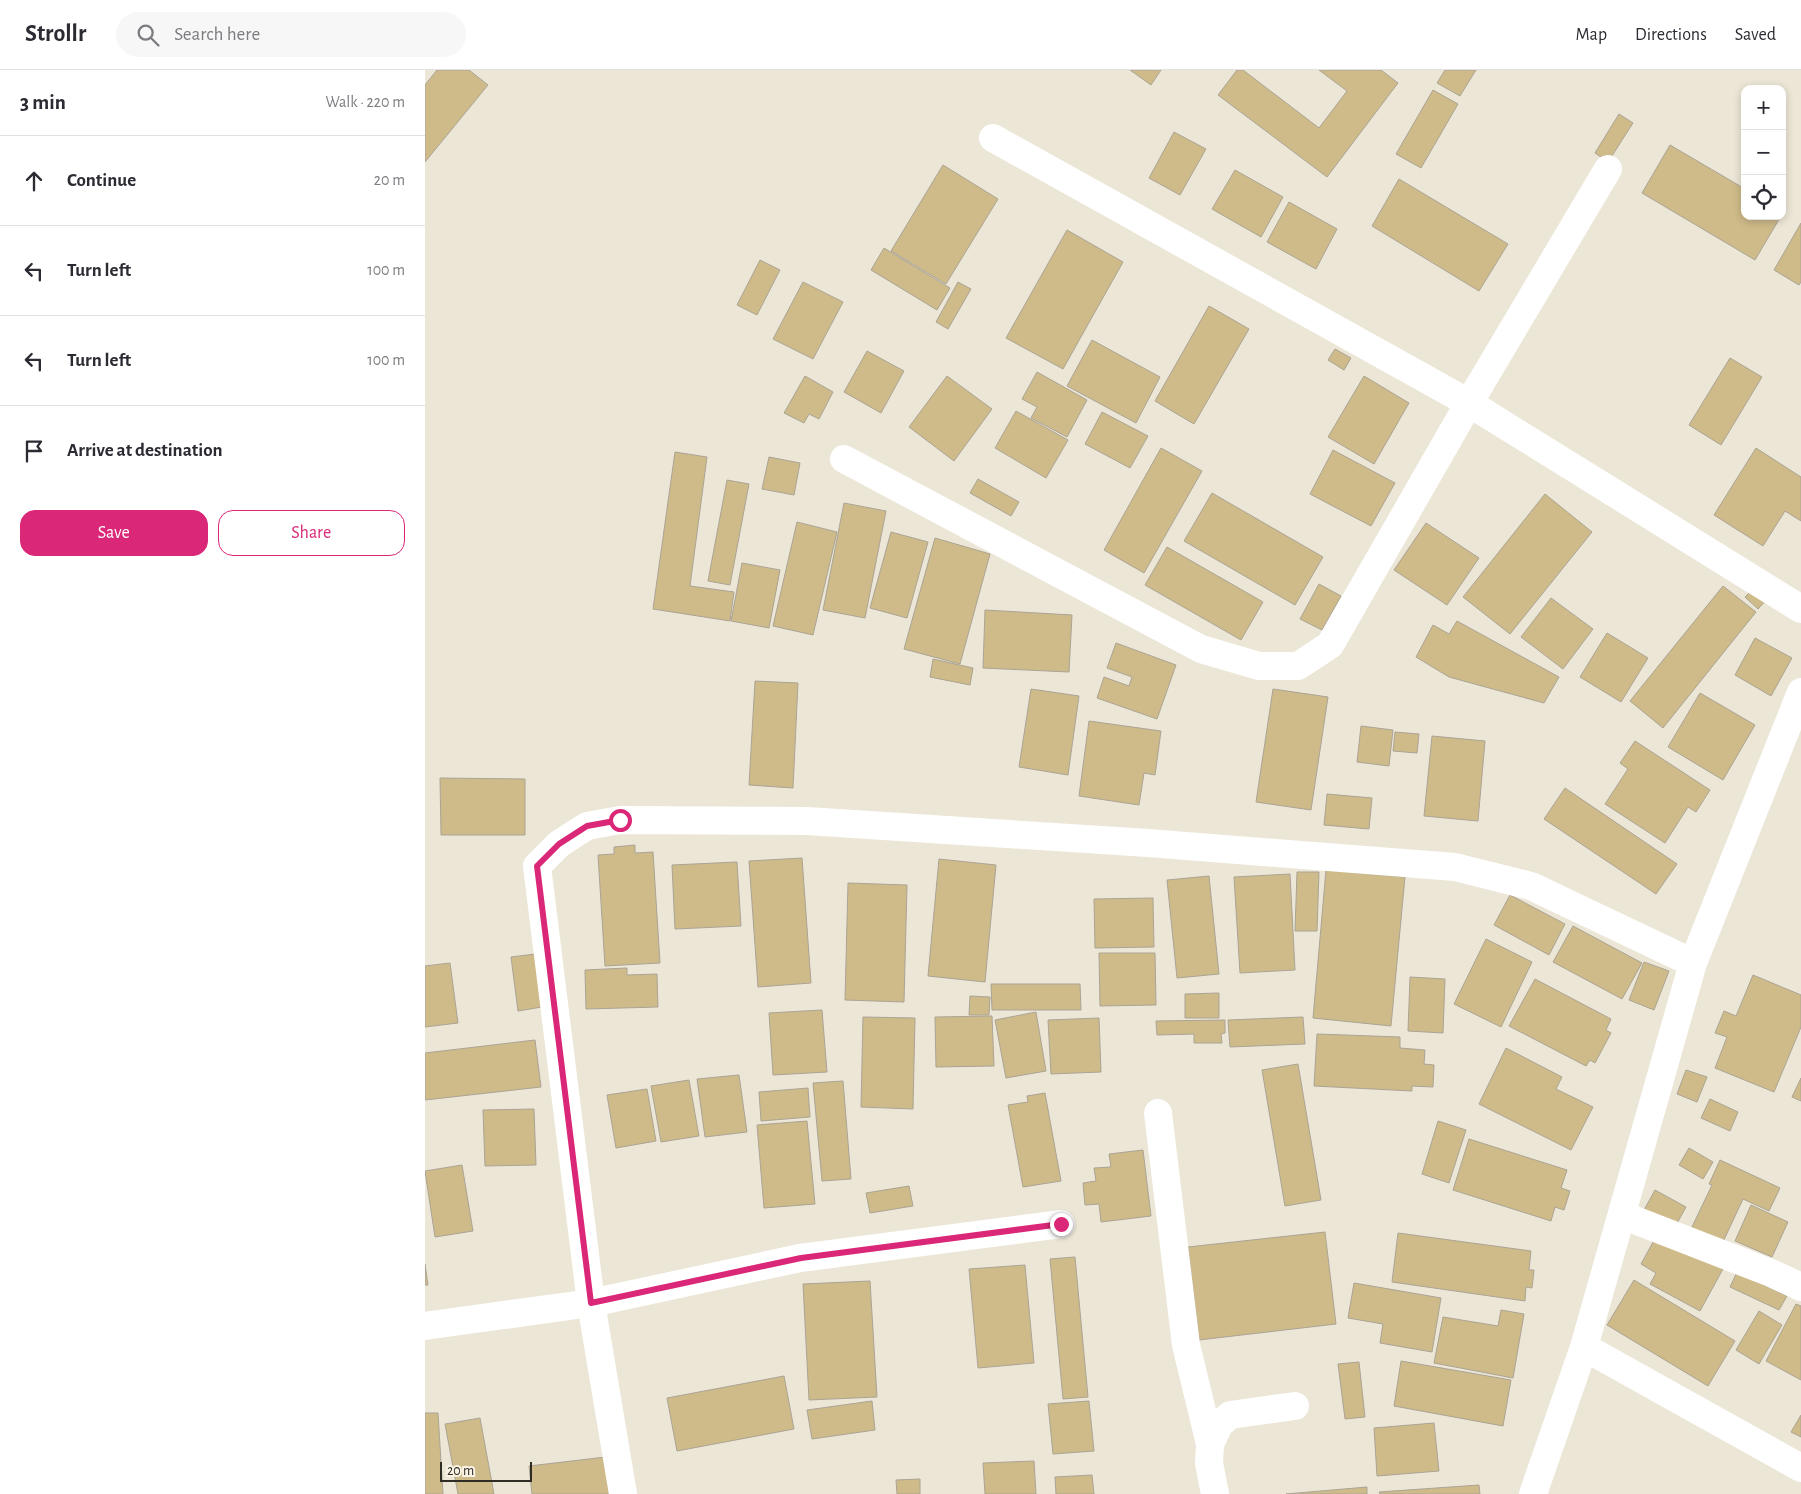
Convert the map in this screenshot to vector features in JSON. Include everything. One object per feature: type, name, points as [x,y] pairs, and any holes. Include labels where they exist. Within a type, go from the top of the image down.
[{"type":"street","points":[[993,138],[1469,403],[1801,609]]},
{"type":"street","points":[[844,459],[1201,649],[1259,666],[1298,666],[1330,644],[1607,169]]},
{"type":"street","points":[[1533,1494],[1584,1347],[1693,963],[1801,692]]},
{"type":"street","points":[[623,1494],[591,1303],[537,866],[559,844],[587,826],[620,820],[807,821],[1148,842],[1455,867],[1531,886],[1693,963]]},
{"type":"street","points":[[1158,1114],[1186,1345],[1210,1444],[1209,1463],[1215,1494]]},
{"type":"street","points":[[1622,1215],[1801,1286]]},
{"type":"street","points":[[425,1326],[591,1303],[801,1258],[1061,1224]]},
{"type":"street","points":[[1584,1347],[1801,1468]]},
{"type":"street","points":[[1210,1444],[1219,1425],[1230,1415],[1295,1406]]},
{"type":"building","points":[[437,70],[469,70],[488,85],[425,162],[425,85]]},
{"type":"building","points":[[1130,70],[1161,70],[1151,85]]},
{"type":"building","points":[[1237,70],[1243,70],[1319,128],[1347,91],[1319,70],[1381,70],[1398,83],[1327,177],[1218,95]]},
{"type":"building","points":[[1445,70],[1476,70],[1460,96],[1437,83]]},
{"type":"building","points":[[1433,90],[1458,104],[1421,168],[1396,154]]},
{"type":"building","points":[[1619,114],[1633,123],[1608,162],[1595,153]]},
{"type":"building","points":[[1174,132],[1206,149],[1180,195],[1149,178]]},
{"type":"building","points":[[1670,145],[1741,187],[1741,220],[1779,220],[1755,260],[1642,193]]},
{"type":"building","points":[[943,165],[998,199],[946,284],[891,251]]},
{"type":"building","points":[[1235,170],[1283,197],[1261,237],[1212,209]]},
{"type":"building","points":[[1399,179],[1508,244],[1479,291],[1372,226]]},
{"type":"building","points":[[1289,202],[1337,229],[1316,269],[1267,242]]},
{"type":"building","points":[[1801,223],[1801,282],[1799,285],[1774,270]]},
{"type":"building","points":[[1067,230],[1123,262],[1063,369],[1006,338]]},
{"type":"building","points":[[884,248],[950,288],[937,310],[871,270]]},
{"type":"building","points":[[760,260],[780,270],[757,315],[737,305]]},
{"type":"building","points":[[803,282],[843,302],[813,359],[773,339]]},
{"type":"building","points":[[958,282],[971,289],[948,329],[936,322]]},
{"type":"building","points":[[1209,306],[1249,329],[1194,424],[1155,401]]},
{"type":"building","points":[[1092,340],[1160,377],[1136,423],[1067,386]]},
{"type":"building","points":[[1335,349],[1351,358],[1344,370],[1328,360]]},
{"type":"building","points":[[867,351],[904,371],[881,413],[844,392]]},
{"type":"building","points":[[1730,358],[1762,377],[1721,445],[1689,425]]},
{"type":"building","points":[[1037,372],[1087,400],[1067,437],[1031,418],[1037,407],[1022,399]]},
{"type":"building","points":[[805,376],[833,392],[819,419],[809,414],[804,423],[784,413]]},
{"type":"building","points":[[947,376],[992,409],[954,461],[909,427]]},
{"type":"building","points":[[1364,376],[1409,403],[1374,464],[1328,437]]},
{"type":"building","points":[[1016,411],[1068,440],[1046,478],[995,448]]},
{"type":"building","points":[[1102,412],[1148,436],[1130,468],[1085,444]]},
{"type":"building","points":[[1161,448],[1202,471],[1144,573],[1104,550]]},
{"type":"building","points":[[1756,448],[1801,477],[1801,521],[1785,511],[1763,546],[1714,515]]},
{"type":"building","points":[[1333,450],[1395,483],[1371,526],[1310,494]]},
{"type":"building","points":[[675,452],[707,457],[690,586],[734,592],[730,621],[653,609]]},
{"type":"building","points":[[769,457],[800,463],[794,495],[762,489]]},
{"type":"building","points":[[978,479],[1019,502],[1011,516],[970,493]]},
{"type":"building","points":[[727,480],[749,484],[730,585],[708,581]]},
{"type":"building","points":[[1212,493],[1323,557],[1295,605],[1184,541]]},
{"type":"building","points":[[1545,494],[1592,532],[1510,634],[1463,597]]},
{"type":"building","points":[[844,503],[886,511],[865,618],[823,610]]},
{"type":"building","points":[[797,522],[837,532],[813,635],[773,626]]},
{"type":"building","points":[[1426,523],[1479,558],[1447,605],[1394,570]]},
{"type":"building","points":[[891,532],[928,542],[907,618],[870,608]]},
{"type":"building","points":[[935,538],[990,554],[960,664],[904,649]]},
{"type":"building","points":[[1167,547],[1263,602],[1241,640],[1145,585]]},
{"type":"building","points":[[742,563],[780,570],[769,628],[731,621]]},
{"type":"building","points":[[1319,584],[1341,596],[1322,630],[1300,619]]},
{"type":"building","points":[[1757,585],[1770,596],[1758,609],[1745,597]]},
{"type":"building","points":[[1723,586],[1756,612],[1663,728],[1630,701]]},
{"type":"building","points":[[1551,598],[1593,629],[1563,669],[1521,637]]},
{"type":"building","points":[[985,610],[1072,615],[1069,672],[983,668]]},
{"type":"building","points":[[1457,621],[1559,677],[1544,703],[1449,677],[1416,657],[1433,625],[1449,634]]},
{"type":"building","points":[[1607,633],[1648,658],[1621,702],[1580,677]]},
{"type":"building","points":[[1755,638],[1792,658],[1771,696],[1735,675]]},
{"type":"building","points":[[1116,643],[1176,665],[1157,719],[1097,698],[1104,677],[1129,686],[1132,677],[1107,668]]},
{"type":"building","points":[[933,659],[973,668],[970,685],[930,677]]},
{"type":"building","points":[[755,681],[798,683],[793,788],[749,785]]},
{"type":"building","points":[[1031,689],[1079,696],[1068,775],[1019,767]]},
{"type":"building","points":[[1273,689],[1328,697],[1311,810],[1256,802]]},
{"type":"building","points":[[1700,693],[1755,725],[1723,780],[1668,747]]},
{"type":"building","points":[[1089,721],[1161,731],[1155,775],[1144,773],[1139,805],[1079,796]]},
{"type":"building","points":[[1361,726],[1393,730],[1389,766],[1357,762]]},
{"type":"building","points":[[1395,732],[1419,734],[1417,753],[1393,751]]},
{"type":"building","points":[[1432,736],[1485,741],[1478,821],[1424,816]]},
{"type":"building","points":[[1635,741],[1710,790],[1696,812],[1688,807],[1665,843],[1605,804],[1628,769],[1620,763]]},
{"type":"building","points":[[440,778],[525,779],[525,835],[441,835]]},
{"type":"building","points":[[1565,788],[1677,864],[1656,894],[1544,819]]},
{"type":"building","points":[[1327,794],[1372,798],[1369,829],[1324,825]]},
{"type":"building","points":[[635,845],[635,853],[653,852],[660,963],[605,966],[598,855],[614,854],[614,847]]},
{"type":"building","points":[[802,858],[811,983],[758,987],[749,861]]},
{"type":"building","points":[[939,859],[996,865],[985,982],[928,976]]},
{"type":"building","points":[[737,862],[741,926],[675,929],[672,865]]},
{"type":"building","points":[[1326,870],[1405,877],[1391,1026],[1313,1018]]},
{"type":"building","points":[[1297,872],[1319,872],[1317,931],[1295,931]]},
{"type":"building","points":[[1290,874],[1295,970],[1240,973],[1234,877]]},
{"type":"building","points":[[1209,876],[1219,974],[1177,978],[1167,880]]},
{"type":"building","points":[[848,883],[907,885],[904,1002],[845,1000]]},
{"type":"building","points":[[1510,895],[1565,924],[1549,955],[1494,925]]},
{"type":"building","points":[[1153,898],[1154,947],[1095,948],[1094,899]]},
{"type":"building","points":[[1573,926],[1642,963],[1622,999],[1553,962]]},
{"type":"building","points":[[1486,939],[1532,962],[1501,1027],[1454,1004]]},
{"type":"building","points":[[1099,953],[1155,953],[1156,1005],[1100,1006]]},
{"type":"building","points":[[535,954],[542,1007],[518,1011],[511,957]]},
{"type":"building","points":[[1644,962],[1669,971],[1654,1010],[1629,1000]]},
{"type":"building","points":[[450,963],[458,1023],[425,1027],[425,966]]},
{"type":"building","points":[[627,968],[627,975],[657,974],[658,1007],[586,1009],[585,970]]},
{"type":"building","points":[[1753,975],[1801,995],[1801,1027],[1774,1092],[1715,1068],[1727,1037],[1715,1033],[1724,1011],[1736,1016]]},
{"type":"building","points":[[1410,977],[1445,979],[1443,1033],[1408,1031]]},
{"type":"building","points":[[1535,979],[1611,1019],[1606,1030],[1611,1033],[1595,1063],[1590,1060],[1586,1066],[1509,1026]]},
{"type":"building","points":[[991,984],[1080,984],[1081,1010],[992,1010]]},
{"type":"building","points":[[1219,993],[1219,1018],[1185,1018],[1185,994]]},
{"type":"building","points":[[970,996],[990,997],[989,1015],[969,1015]]},
{"type":"building","points":[[822,1010],[827,1072],[773,1075],[769,1013]]},
{"type":"building","points":[[1036,1012],[1046,1071],[1006,1078],[995,1020]]},
{"type":"building","points":[[992,1016],[994,1066],[936,1067],[935,1017]]},
{"type":"building","points":[[863,1017],[915,1018],[913,1109],[861,1107]]},
{"type":"building","points":[[1303,1017],[1305,1044],[1230,1047],[1228,1020]]},
{"type":"building","points":[[1099,1018],[1101,1072],[1051,1074],[1048,1020]]},
{"type":"building","points":[[1225,1020],[1225,1033],[1221,1034],[1222,1043],[1194,1043],[1194,1034],[1157,1035],[1156,1021]]},
{"type":"building","points":[[1317,1034],[1400,1037],[1400,1048],[1425,1050],[1424,1064],[1434,1065],[1433,1087],[1412,1086],[1412,1091],[1314,1086]]},
{"type":"building","points":[[535,1040],[541,1087],[425,1100],[425,1053]]},
{"type":"building","points":[[1506,1048],[1562,1077],[1556,1089],[1593,1107],[1571,1150],[1479,1104]]},
{"type":"building","points":[[1298,1064],[1321,1200],[1285,1206],[1262,1070]]},
{"type":"building","points":[[1686,1070],[1707,1077],[1697,1102],[1677,1094]]},
{"type":"building","points":[[739,1075],[747,1132],[705,1137],[697,1079]]},
{"type":"building","points":[[1801,1078],[1801,1101],[1792,1097]]},
{"type":"building","points":[[689,1080],[699,1136],[661,1142],[651,1086]]},
{"type":"building","points":[[843,1081],[851,1179],[822,1181],[813,1083]]},
{"type":"building","points":[[808,1088],[810,1117],[761,1121],[759,1092]]},
{"type":"building","points":[[647,1089],[656,1141],[616,1148],[607,1095]]},
{"type":"building","points":[[1045,1093],[1061,1181],[1023,1187],[1008,1105],[1028,1102],[1027,1096]]},
{"type":"building","points":[[1710,1099],[1738,1112],[1730,1131],[1701,1118]]},
{"type":"building","points":[[534,1109],[536,1165],[485,1166],[483,1110]]},
{"type":"building","points":[[807,1121],[815,1204],[764,1208],[757,1125]]},
{"type":"building","points":[[1438,1121],[1466,1130],[1449,1183],[1422,1174]]},
{"type":"building","points":[[1469,1139],[1567,1170],[1561,1188],[1570,1191],[1564,1210],[1555,1207],[1551,1221],[1453,1190]]},
{"type":"building","points":[[1689,1148],[1713,1162],[1703,1179],[1679,1165]]},
{"type":"building","points":[[1143,1150],[1151,1216],[1101,1222],[1099,1204],[1085,1205],[1083,1183],[1096,1181],[1094,1168],[1111,1167],[1109,1154]]},
{"type":"building","points":[[1720,1160],[1780,1188],[1769,1211],[1743,1199],[1722,1244],[1691,1229],[1712,1185],[1709,1184]]},
{"type":"building","points":[[462,1165],[473,1231],[435,1237],[425,1171]]},
{"type":"building","points":[[909,1186],[913,1206],[870,1213],[866,1193]]},
{"type":"building","points":[[1655,1190],[1686,1207],[1675,1227],[1644,1210]]},
{"type":"building","points":[[1751,1205],[1788,1222],[1772,1257],[1735,1241]]},
{"type":"building","points":[[1325,1232],[1336,1324],[1199,1340],[1188,1247]]},
{"type":"building","points":[[1398,1233],[1531,1251],[1529,1270],[1534,1270],[1532,1288],[1526,1287],[1525,1301],[1392,1282]]},
{"type":"building","points":[[1658,1233],[1723,1269],[1700,1311],[1650,1284],[1656,1273],[1641,1264]]},
{"type":"building","points":[[1075,1257],[1088,1397],[1063,1399],[1050,1259]]},
{"type":"building","points":[[425,1264],[428,1285],[425,1285]]},
{"type":"building","points":[[1025,1265],[1034,1363],[978,1368],[969,1269]]},
{"type":"building","points":[[1737,1272],[1787,1296],[1779,1310],[1730,1287]]},
{"type":"building","points":[[1634,1280],[1735,1341],[1708,1386],[1607,1325]]},
{"type":"building","points":[[870,1281],[877,1397],[809,1400],[803,1284]]},
{"type":"building","points":[[1354,1283],[1441,1298],[1432,1352],[1380,1343],[1383,1324],[1348,1318]]},
{"type":"building","points":[[1796,1304],[1801,1306],[1801,1380],[1766,1361]]},
{"type":"building","points":[[1501,1310],[1524,1314],[1513,1378],[1434,1363],[1443,1317],[1498,1326]]},
{"type":"building","points":[[1759,1311],[1782,1325],[1759,1364],[1736,1350]]},
{"type":"building","points":[[1401,1361],[1511,1380],[1503,1426],[1394,1406]]},
{"type":"building","points":[[1359,1362],[1365,1417],[1345,1419],[1338,1364]]},
{"type":"building","points":[[784,1376],[794,1429],[677,1451],[667,1398]]},
{"type":"building","points":[[872,1401],[875,1430],[812,1439],[807,1410]]},
{"type":"building","points":[[1089,1401],[1094,1451],[1053,1454],[1048,1404]]},
{"type":"building","points":[[425,1413],[438,1413],[443,1494],[425,1494]]},
{"type":"building","points":[[1801,1415],[1801,1437],[1791,1432]]},
{"type":"building","points":[[480,1418],[494,1494],[458,1494],[445,1424]]},
{"type":"building","points":[[1434,1423],[1439,1471],[1377,1476],[1374,1428]]},
{"type":"building","points":[[614,1456],[619,1494],[532,1494],[529,1466]]},
{"type":"building","points":[[1034,1461],[1036,1494],[985,1494],[983,1463]]},
{"type":"building","points":[[1092,1475],[1094,1494],[1056,1494],[1055,1477]]},
{"type":"building","points":[[920,1479],[920,1494],[897,1494],[896,1480]]},
{"type":"building","points":[[1479,1485],[1480,1494],[1380,1494],[1379,1492]]},
{"type":"building","points":[[1367,1487],[1367,1494],[1286,1494]]},
{"type":"route","points":[[620,820],[587,826],[559,844],[537,866],[591,1303],[801,1258],[1061,1224]]}]
